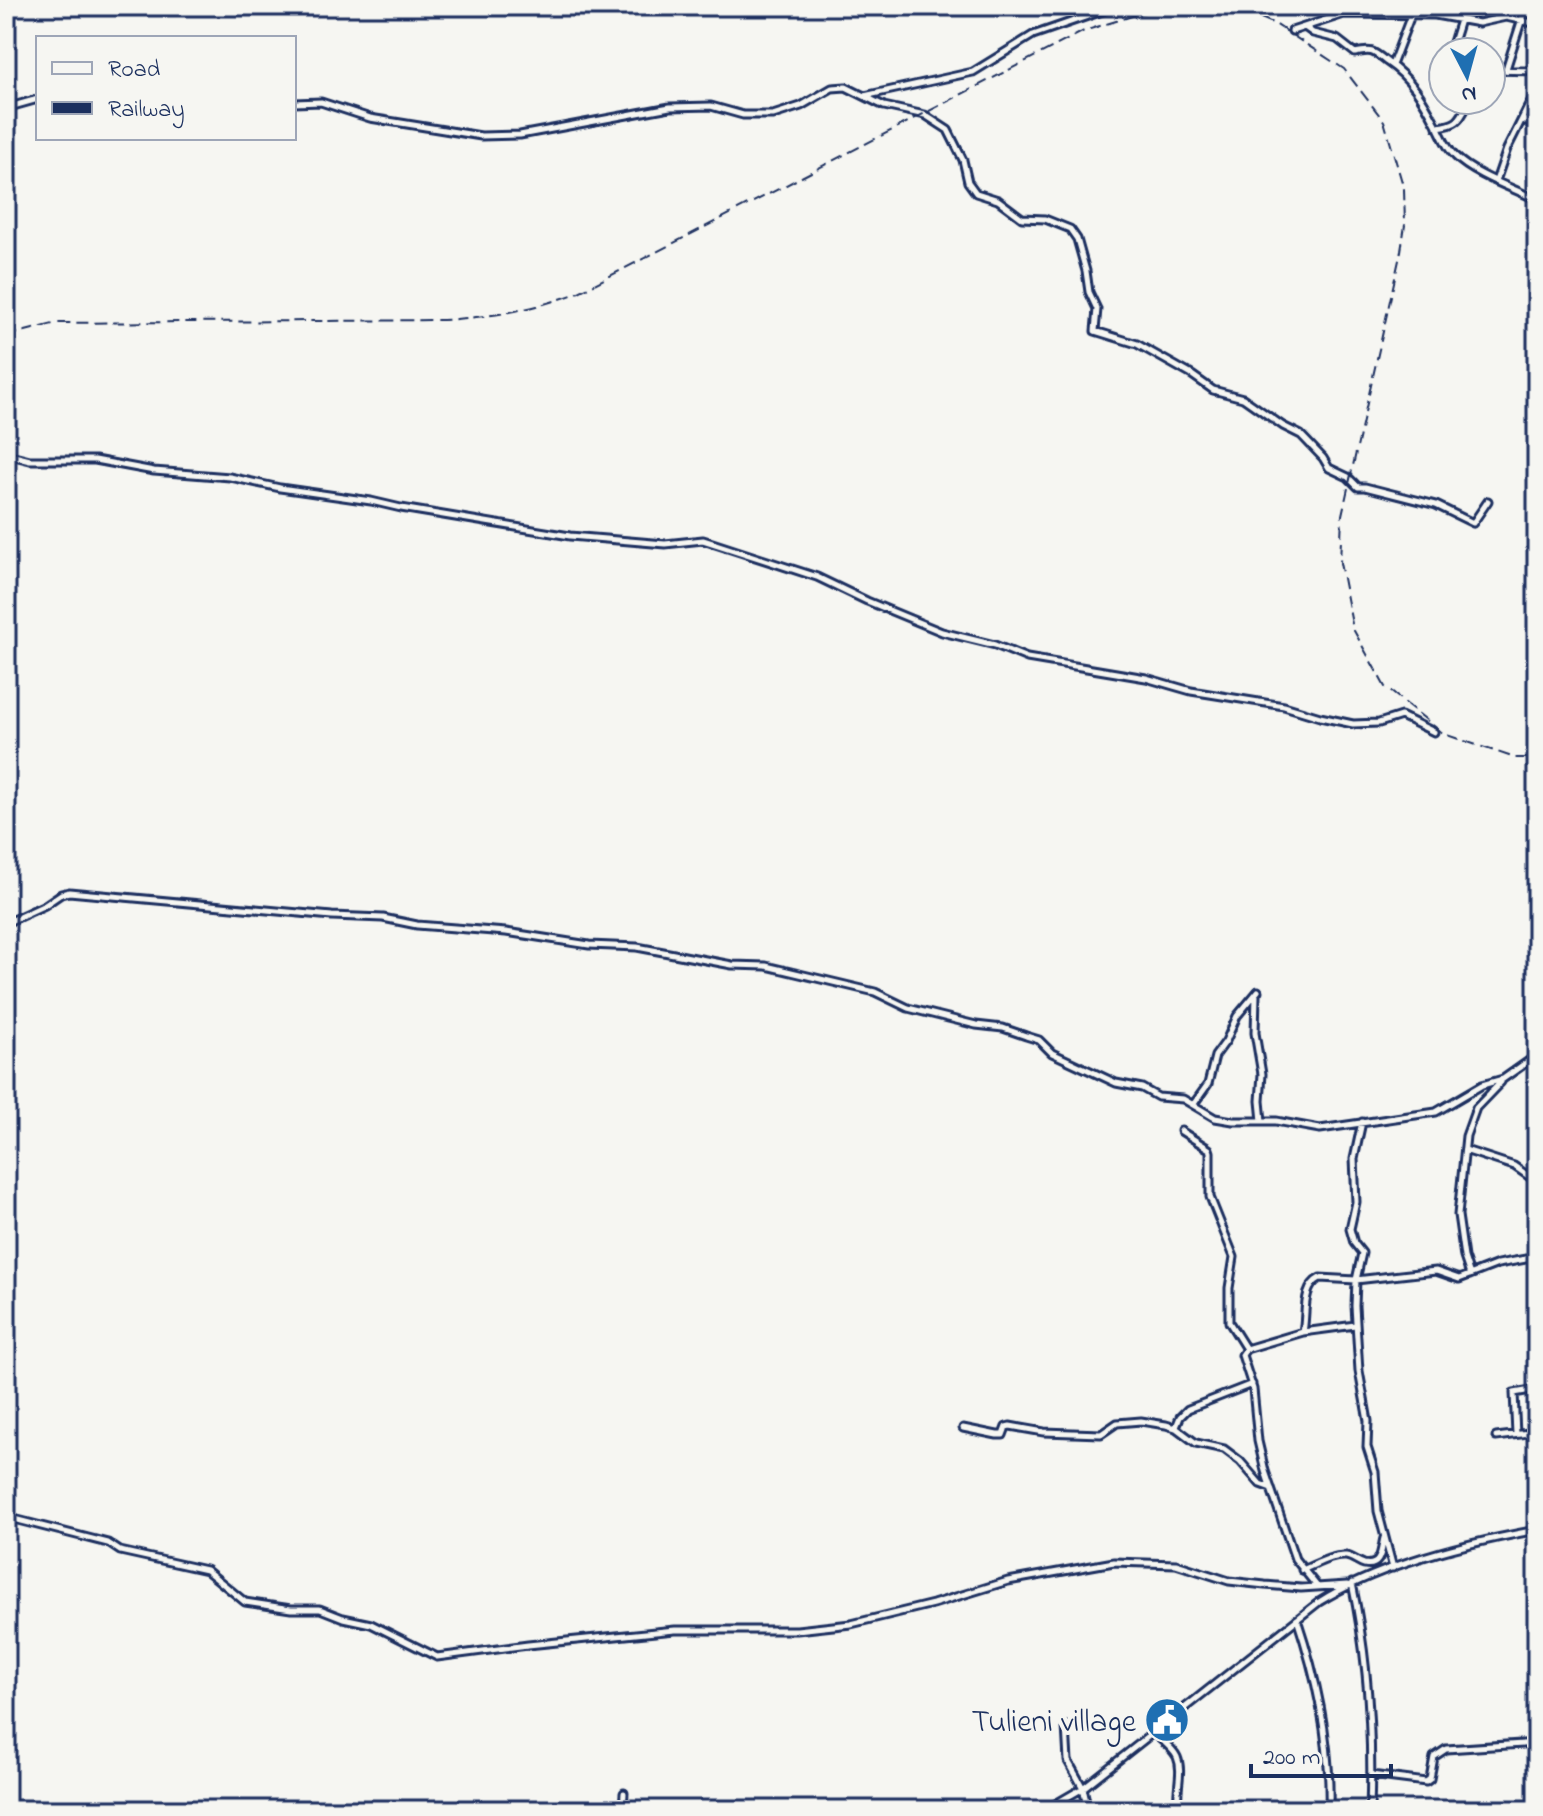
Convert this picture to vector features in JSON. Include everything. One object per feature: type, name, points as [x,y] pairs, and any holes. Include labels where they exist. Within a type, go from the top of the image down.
[{"type":"street","points":[[863,96],[973,72],[1033,35],[1117,6]]},
{"type":"street","points":[[1324,6],[1340,14]]},
{"type":"street","points":[[1507,66],[1526,6]]},
{"type":"street","points":[[1292,31],[1340,14],[1435,15],[1479,23],[1506,17],[1537,24]]},
{"type":"street","points":[[1392,65],[1411,15]]},
{"type":"street","points":[[1455,36],[1460,20]]},
{"type":"street","points":[[1306,28],[1337,39],[1355,53],[1364,49],[1373,51],[1392,65],[1417,90],[1449,149],[1459,160],[1537,200]]},
{"type":"street","points":[[1507,69],[1537,71]]},
{"type":"street","points":[[296,103],[321,102],[366,117],[421,128],[492,136],[572,127],[670,107],[711,106],[743,115],[773,115],[796,108],[821,93],[846,87],[879,104],[925,115],[948,130],[963,160],[968,182],[976,193],[998,200],[1022,218],[1048,220],[1070,229],[1077,239],[1089,292],[1097,309],[1095,331],[1137,344],[1213,390],[1243,398],[1301,435],[1329,468],[1348,477],[1357,487],[1436,505],[1473,523],[1488,501]]},
{"type":"street","points":[[1496,181],[1507,149],[1537,89]]},
{"type":"street","points":[[6,108],[36,100]]},
{"type":"street","points":[[1437,127],[1451,126],[1461,116]]},
{"type":"street","points":[[1522,119],[1537,128]]},
{"type":"street","points":[[6,454],[30,460],[95,460],[154,471],[230,477],[570,536],[665,544],[703,540],[817,577],[938,631],[995,645],[1027,658],[1146,678],[1191,691],[1284,706],[1353,724],[1379,723],[1401,716],[1434,732]]},
{"type":"street","points":[[6,923],[66,892],[383,918],[417,925],[513,932],[589,945],[637,947],[732,965],[766,966],[875,992],[908,1008],[976,1025],[1003,1028],[1036,1039],[1052,1053],[1116,1083],[1142,1088],[1158,1097],[1183,1099],[1222,1120],[1283,1121],[1320,1129],[1441,1111],[1482,1085],[1503,1079]]},
{"type":"street","points":[[1193,1105],[1208,1084],[1215,1056],[1237,1016],[1257,993],[1255,1033],[1262,1074],[1262,1121]]},
{"type":"street","points":[[1470,1275],[1458,1215],[1470,1122],[1476,1108],[1503,1079],[1537,1055]]},
{"type":"street","points":[[1362,1122],[1354,1159],[1356,1202],[1350,1229],[1354,1243],[1362,1253],[1356,1280],[1355,1325],[1368,1421],[1367,1447],[1375,1472],[1377,1503],[1393,1568]]},
{"type":"street","points":[[1181,1131],[1209,1149],[1210,1197],[1234,1257],[1229,1288],[1229,1322],[1246,1349]]},
{"type":"street","points":[[1465,1150],[1514,1166],[1537,1182]]},
{"type":"street","points":[[1303,1332],[1306,1303],[1316,1279],[1356,1280],[1430,1271],[1456,1279],[1498,1264],[1537,1257]]},
{"type":"street","points":[[1317,1586],[1295,1559],[1271,1488],[1261,1456],[1252,1384],[1242,1355],[1246,1349],[1303,1332],[1355,1325]]},
{"type":"street","points":[[1176,1428],[1180,1417],[1188,1409],[1252,1384]]},
{"type":"street","points":[[1516,1434],[1514,1393],[1537,1389]]},
{"type":"street","points":[[963,1428],[1000,1435],[1010,1426],[1044,1432],[1101,1434],[1106,1433],[1112,1424],[1149,1422],[1176,1428],[1196,1443],[1215,1445],[1228,1452],[1260,1484],[1271,1488]]},
{"type":"street","points":[[1496,1437],[1537,1432]]},
{"type":"street","points":[[6,1517],[108,1543],[120,1551],[200,1568],[245,1602],[291,1609],[320,1609],[371,1624],[437,1657],[675,1630],[797,1630],[851,1624],[1008,1581],[1114,1562],[1176,1564],[1229,1581],[1301,1588],[1350,1584]]},
{"type":"street","points":[[1045,1810],[1083,1788],[1297,1619],[1350,1584],[1470,1545],[1537,1530]]},
{"type":"street","points":[[1301,1569],[1338,1557],[1351,1557],[1366,1564],[1375,1562],[1382,1553],[1384,1537]]},
{"type":"street","points":[[1301,1569],[1301,1588]]},
{"type":"street","points":[[1350,1584],[1367,1664],[1370,1810]]},
{"type":"street","points":[[1297,1619],[1312,1668],[1328,1748],[1329,1810]]},
{"type":"street","points":[[1066,1726],[1068,1761],[1083,1788],[1088,1810]]},
{"type":"street","points":[[1154,1733],[1178,1761],[1179,1810]]},
{"type":"street","points":[[1371,1775],[1426,1782],[1430,1779],[1434,1757],[1446,1749],[1537,1743]]},
{"type":"street","points":[[623,1810],[624,1793]]},
{"type":"railway","points":[[6,336],[57,323],[443,320],[494,315],[544,304],[577,293],[1084,31],[1158,8],[1194,6]]},
{"type":"railway","points":[[1208,6],[1249,13],[1275,24],[1344,69],[1384,121],[1404,189],[1405,225],[1401,251],[1342,515],[1340,563],[1353,629],[1385,687],[1444,734],[1515,758],[1537,758]]},
{"type":"place","name":"Tulieni village","points":[[1167,1720]]}]
